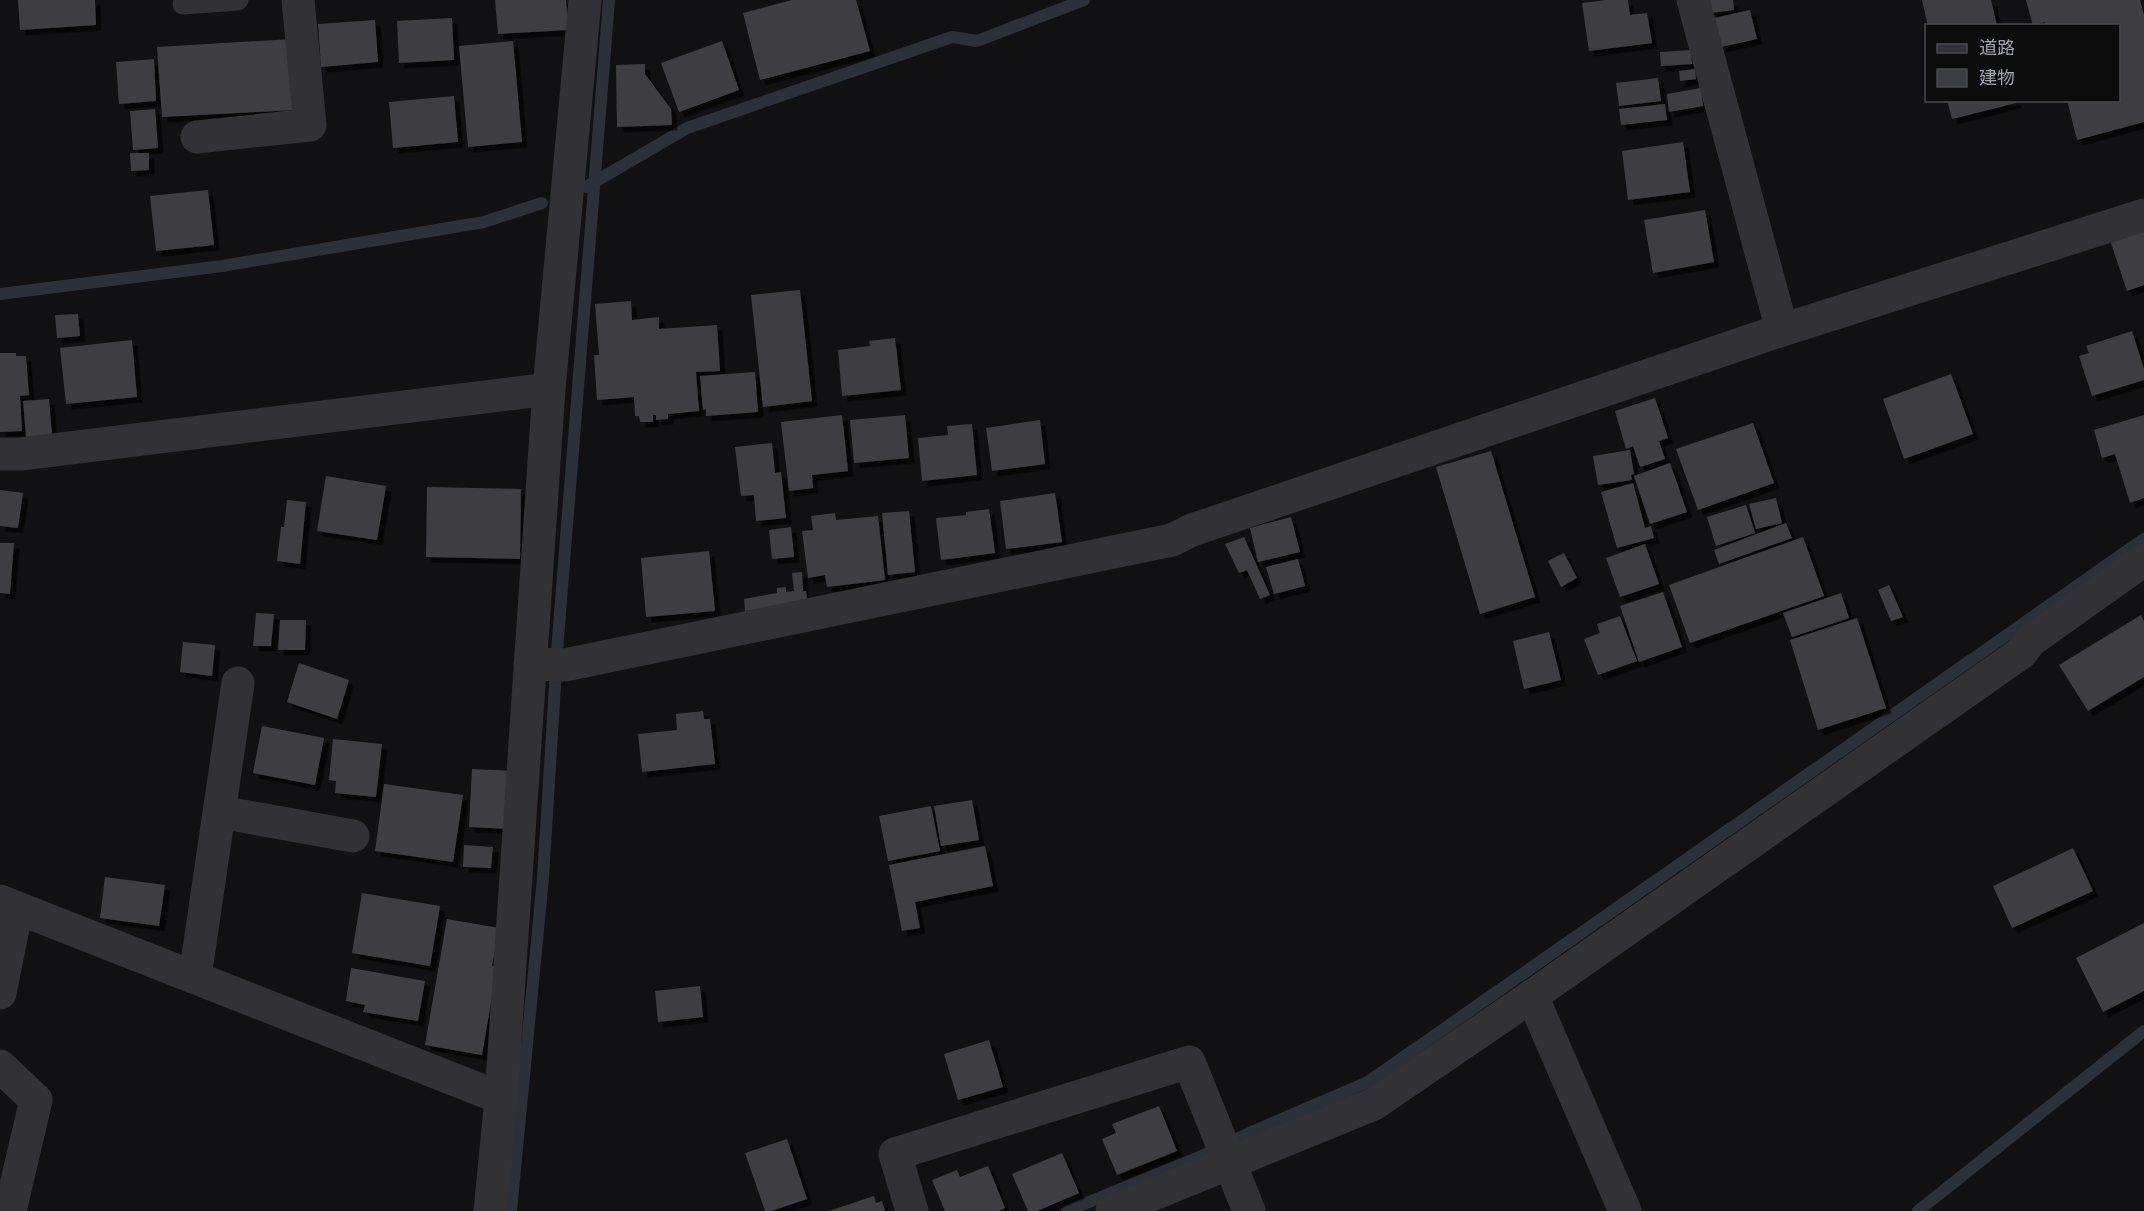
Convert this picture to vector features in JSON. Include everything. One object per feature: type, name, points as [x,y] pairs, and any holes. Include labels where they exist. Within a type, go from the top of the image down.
[{"type":"street","points":[[196,137],[310,125],[298,0]]},
{"type":"street","points":[[490,1211],[548,665],[549,388],[585,0]]},
{"type":"street","points":[[1693,0],[1782,330]]},
{"type":"street","points":[[548,665],[1172,540],[1192,530],[1782,330],[2144,215]]},
{"type":"street","points":[[0,454],[21,454],[549,388]]},
{"type":"street","points":[[1112,1211],[1224,1152],[1374,1104],[2021,653],[2030,641],[2144,560]]},
{"type":"street","points":[[195,977],[238,683]]},
{"type":"street","points":[[220,812],[353,836]]},
{"type":"street","points":[[0,993],[9,904],[501,1098]]},
{"type":"street","points":[[1532,996],[1626,1211]]},
{"type":"street","points":[[912,1211],[895,1154],[1189,1062],[1249,1211]]},
{"type":"street","points":[[0,1066],[36,1100],[10,1211]]},
{"type":"lane","points":[[183,4],[238,0]]},
{"type":"building","points":[[18,0],[95,0],[96,25],[20,30]]},
{"type":"building","points":[[495,0],[566,0],[568,30],[498,34]]},
{"type":"building","points":[[792,0],[856,0],[870,51],[760,80],[743,13]]},
{"type":"building","points":[[1628,0],[1630,15],[1647,13],[1652,43],[1589,51],[1582,3]]},
{"type":"building","points":[[1709,0],[1733,0],[1734,10],[1711,13]]},
{"type":"building","points":[[1922,0],[1991,0],[1997,24],[1928,24]]},
{"type":"building","points":[[2026,0],[2140,0],[2144,15],[2144,122],[2077,140],[2068,102],[2120,102],[2120,24],[2046,24],[2045,22],[2032,24]]},
{"type":"building","points":[[1750,10],[1757,39],[1721,47],[1714,18]]},
{"type":"building","points":[[452,18],[454,60],[399,63],[397,21]]},
{"type":"building","points":[[375,20],[378,62],[321,67],[318,24]]},
{"type":"building","points":[[291,39],[295,110],[162,117],[157,47]]},
{"type":"building","points":[[513,41],[522,142],[468,147],[459,46]]},
{"type":"building","points":[[722,41],[739,90],[679,112],[661,63]]},
{"type":"building","points":[[1691,50],[1692,64],[1661,66],[1660,52]]},
{"type":"building","points":[[154,59],[156,101],[119,104],[116,62]]},
{"type":"building","points":[[645,64],[645,74],[671,109],[672,125],[617,127],[616,65]]},
{"type":"building","points":[[1695,69],[1696,79],[1680,81],[1679,71]]},
{"type":"building","points":[[1658,78],[1661,101],[1619,106],[1616,83]]},
{"type":"building","points":[[1701,88],[1703,106],[1669,112],[1667,94]]},
{"type":"building","points":[[454,96],[458,142],[393,148],[389,102]]},
{"type":"building","points":[[1948,102],[2016,102],[2016,103],[1952,119]]},
{"type":"building","points":[[1665,104],[1667,120],[1621,125],[1619,109]]},
{"type":"building","points":[[155,109],[158,148],[133,150],[130,111]]},
{"type":"building","points":[[1683,142],[1690,192],[1628,200],[1622,151]]},
{"type":"building","points":[[130,153],[149,153],[149,170],[131,171]]},
{"type":"building","points":[[208,190],[214,245],[156,251],[150,196]]},
{"type":"building","points":[[1705,210],[1714,262],[1653,273],[1644,220]]},
{"type":"building","points":[[2144,226],[2144,285],[2127,291],[2109,237]]},
{"type":"building","points":[[800,290],[812,401],[763,407],[751,295]]},
{"type":"building","points":[[631,301],[632,320],[659,317],[659,329],[717,325],[720,371],[696,372],[699,411],[668,414],[668,419],[656,420],[656,415],[653,415],[653,422],[640,422],[639,416],[635,416],[634,397],[597,400],[594,355],[599,355],[595,304]]},
{"type":"building","points":[[78,314],[80,336],[57,338],[55,315]]},
{"type":"building","points":[[2132,331],[2144,369],[2144,380],[2092,396],[2079,356],[2089,353],[2086,346]]},
{"type":"building","points":[[895,338],[901,390],[842,396],[838,350],[870,346],[869,341]]},
{"type":"building","points":[[132,340],[137,397],[66,404],[60,348]]},
{"type":"building","points":[[0,353],[16,353],[16,356],[26,356],[29,395],[20,396],[22,431],[0,432]]},
{"type":"building","points":[[755,372],[758,412],[706,416],[706,409],[703,410],[700,376]]},
{"type":"building","points":[[1951,374],[1973,434],[1904,459],[1883,399]]},
{"type":"building","points":[[1655,398],[1668,438],[1659,441],[1665,459],[1640,467],[1633,446],[1626,449],[1615,411]]},
{"type":"building","points":[[49,399],[52,435],[26,437],[23,401]]},
{"type":"building","points":[[842,415],[848,471],[812,475],[813,488],[789,491],[781,422]]},
{"type":"building","points":[[905,415],[909,458],[854,463],[850,420]]},
{"type":"building","points":[[2144,415],[2144,498],[2130,503],[2115,454],[2102,458],[2094,430]]},
{"type":"building","points":[[1040,420],[1045,464],[992,471],[986,428]]},
{"type":"building","points":[[1753,423],[1774,483],[1698,510],[1676,449]]},
{"type":"building","points":[[972,424],[977,475],[922,481],[918,438],[948,435],[947,426]]},
{"type":"building","points":[[772,443],[775,473],[781,472],[786,518],[756,521],[754,495],[741,496],[735,447]]},
{"type":"building","points":[[1630,450],[1634,474],[1631,475],[1632,480],[1598,485],[1593,456]]},
{"type":"building","points":[[1491,451],[1535,597],[1480,614],[1436,467]]},
{"type":"building","points":[[1670,463],[1687,512],[1650,524],[1634,476]]},
{"type":"building","points":[[326,476],[386,486],[377,540],[317,531]]},
{"type":"building","points":[[1633,483],[1645,528],[1651,526],[1654,538],[1617,548],[1601,492]]},
{"type":"building","points":[[427,487],[521,489],[520,559],[426,557]]},
{"type":"building","points":[[0,490],[23,493],[18,528],[0,526]]},
{"type":"building","points":[[1055,493],[1062,542],[1006,549],[1000,501]]},
{"type":"building","points":[[1776,498],[1782,523],[1756,529],[1749,504]]},
{"type":"building","points":[[287,500],[306,502],[300,564],[277,561]]},
{"type":"building","points":[[1746,505],[1755,533],[1716,546],[1707,517]]},
{"type":"building","points":[[989,509],[995,553],[941,560],[936,518],[966,515],[966,512]]},
{"type":"building","points":[[909,511],[915,572],[888,575],[882,513]]},
{"type":"building","points":[[835,513],[836,520],[878,516],[885,580],[827,587],[825,575],[808,578],[802,531],[813,530],[811,516]]},
{"type":"building","points":[[1291,517],[1300,552],[1258,562],[1250,528]]},
{"type":"building","points":[[1786,523],[1792,538],[1719,564],[1714,550]]},
{"type":"building","points":[[791,527],[794,557],[772,559],[769,530]]},
{"type":"building","points":[[1244,537],[1270,595],[1260,599],[1247,570],[1239,573],[1225,544]]},
{"type":"building","points":[[1803,537],[1824,596],[1690,643],[1669,585]]},
{"type":"building","points":[[0,543],[14,543],[10,594],[0,593]]},
{"type":"building","points":[[1645,544],[1659,584],[1620,597],[1606,558]]},
{"type":"building","points":[[709,551],[715,611],[646,617],[641,558]]},
{"type":"building","points":[[1564,553],[1577,578],[1561,587],[1548,561]]},
{"type":"building","points":[[1298,559],[1305,586],[1274,594],[1266,567]]},
{"type":"building","points":[[802,572],[803,591],[806,591],[808,604],[745,611],[744,599],[777,593],[777,588],[786,587],[786,592],[794,591],[792,573]]},
{"type":"building","points":[[1889,585],[1903,617],[1891,621],[1878,590]]},
{"type":"building","points":[[1663,592],[1682,647],[1639,662],[1620,606]]},
{"type":"building","points":[[1841,593],[1849,618],[1792,637],[1783,613]]},
{"type":"building","points":[[256,613],[274,614],[271,646],[253,646]]},
{"type":"building","points":[[2141,615],[2144,621],[2144,677],[2088,711],[2059,665]]},
{"type":"building","points":[[1620,616],[1637,661],[1598,675],[1584,639],[1600,633],[1597,624]]},
{"type":"building","points":[[1857,618],[1886,708],[1818,730],[1790,640]]},
{"type":"building","points":[[280,620],[306,620],[305,650],[278,650]]},
{"type":"building","points":[[1549,632],[1561,680],[1524,689],[1513,641]]},
{"type":"building","points":[[183,642],[215,645],[212,676],[180,672]]},
{"type":"building","points":[[299,663],[349,680],[337,719],[287,702]]},
{"type":"building","points":[[703,711],[704,719],[710,719],[715,764],[642,772],[638,734],[677,730],[676,714]]},
{"type":"building","points":[[262,726],[324,738],[315,785],[253,773]]},
{"type":"building","points":[[333,739],[382,744],[376,797],[335,793],[336,781],[329,780]]},
{"type":"building","points":[[472,769],[515,771],[512,829],[469,827]]},
{"type":"building","points":[[384,784],[463,795],[453,862],[375,851]]},
{"type":"building","points":[[972,800],[979,840],[941,846],[934,806]]},
{"type":"building","points":[[931,806],[940,851],[888,861],[879,816]]},
{"type":"building","points":[[464,845],[493,847],[491,868],[463,867]]},
{"type":"building","points":[[985,846],[993,886],[915,902],[920,928],[902,931],[889,865]]},
{"type":"building","points":[[2073,848],[2093,891],[2012,928],[1993,886]]},
{"type":"building","points":[[105,877],[165,885],[159,926],[100,918]]},
{"type":"building","points":[[362,893],[440,906],[430,966],[352,953]]},
{"type":"building","points":[[447,919],[499,928],[492,966],[497,967],[482,1055],[425,1045]]},
{"type":"building","points":[[2144,923],[2144,991],[2103,1012],[2076,958]]},
{"type":"building","points":[[351,968],[425,981],[418,1021],[363,1012],[365,1005],[346,1001]]},
{"type":"building","points":[[700,986],[703,1017],[658,1022],[655,991]]},
{"type":"building","points":[[989,1040],[1003,1087],[958,1100],[944,1054]]},
{"type":"building","points":[[1159,1106],[1177,1151],[1117,1175],[1102,1139],[1116,1133],[1112,1124]]},
{"type":"building","points":[[787,1139],[807,1199],[765,1211],[745,1153]]},
{"type":"building","points":[[1062,1153],[1079,1193],[1037,1211],[1028,1211],[1012,1174]]},
{"type":"building","points":[[988,1166],[1005,1208],[999,1211],[945,1211],[932,1180],[957,1170],[960,1177]]},
{"type":"building","points":[[874,1196],[876,1203],[882,1201],[885,1211],[829,1211]]},
{"type":"waterway","points":[[511,1211],[543,878],[558,638],[609,0]]},
{"type":"waterway","points":[[586,187],[687,128],[952,37],[977,41],[1084,0]]},
{"type":"waterway","points":[[0,294],[222,266],[484,222],[542,203]]},
{"type":"waterway","points":[[1067,1211],[1204,1155],[1368,1082],[2144,539]]},
{"type":"waterway","points":[[1918,1211],[2144,1031]]}]
